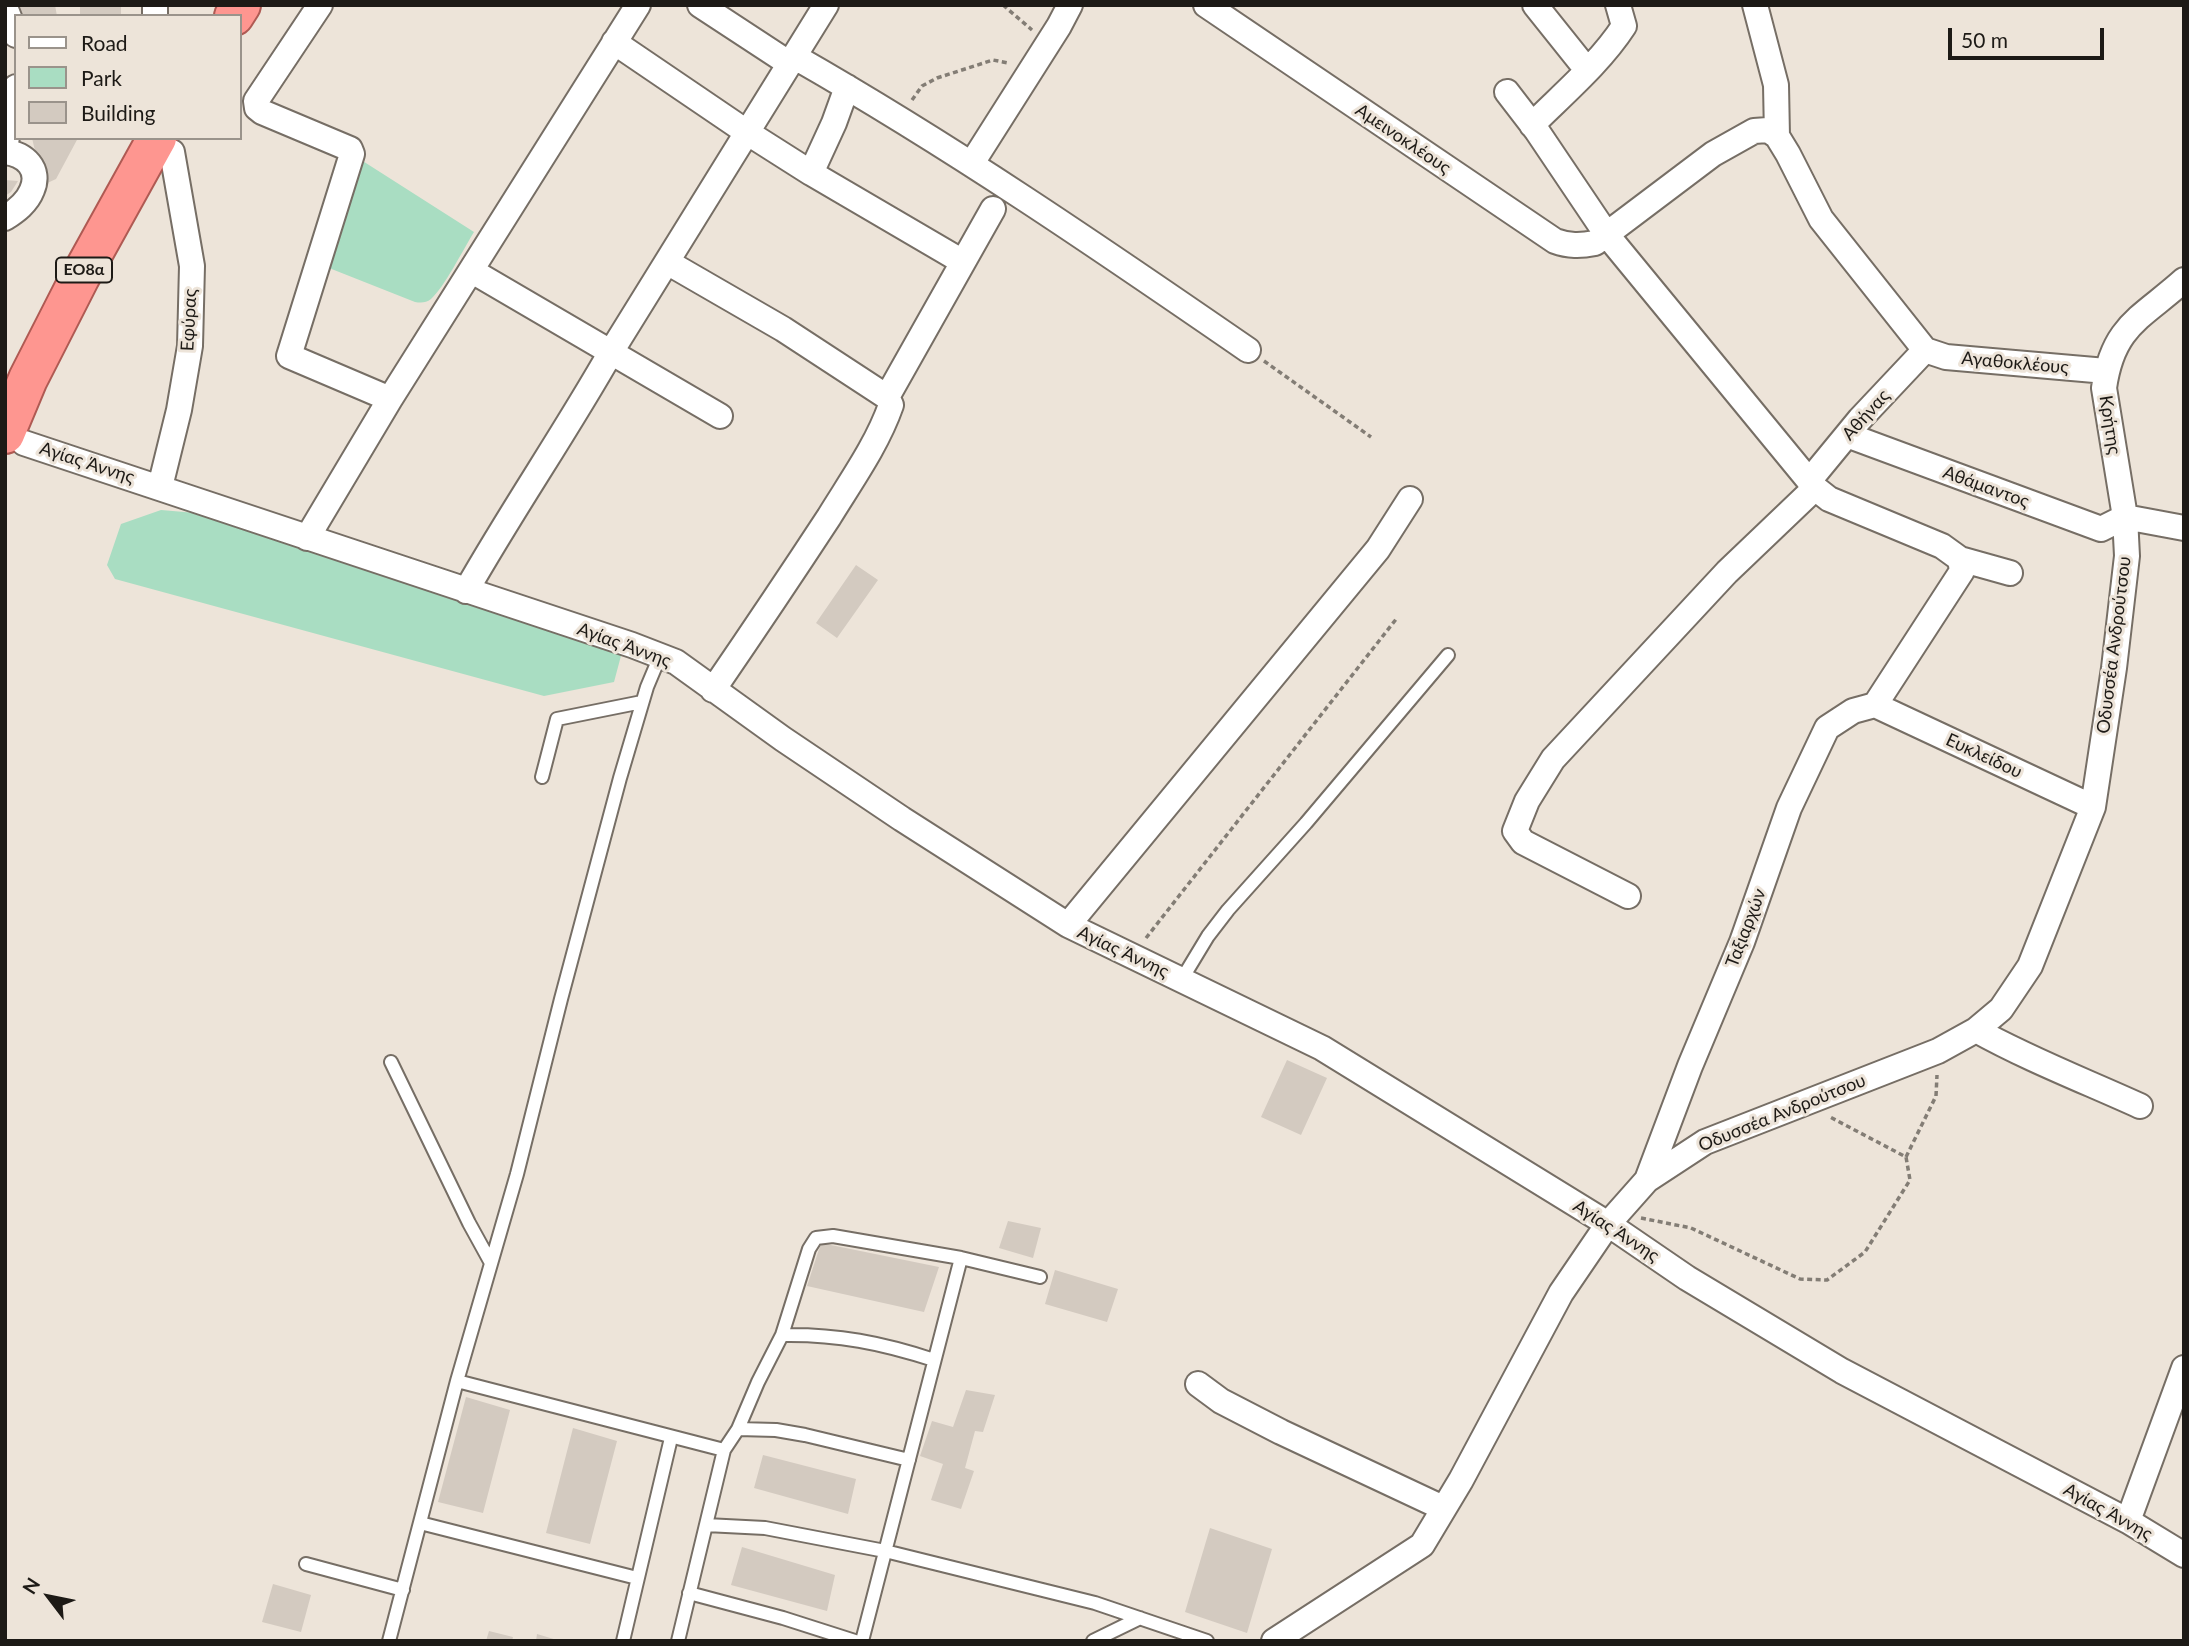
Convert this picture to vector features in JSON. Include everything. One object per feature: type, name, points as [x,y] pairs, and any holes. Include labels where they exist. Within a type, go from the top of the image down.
[{"type":"highway","name":"ΕΟ8α","points":[[15,438],[28,379],[80,277],[157,150]]},
{"type":"street","points":[[320,5],[256,101],[257,108],[262,112],[350,149],[352,154],[289,356],[390,399]]},
{"type":"street","points":[[307,538],[390,399],[638,5]]},
{"type":"street","points":[[700,5],[792,60],[847,87],[972,163],[1248,350]]},
{"type":"street","points":[[466,591],[498,534],[578,411],[611,352],[826,5]]},
{"type":"street","points":[[972,163],[1070,5]]},
{"type":"street","name":"Αμεινοκλέους","points":[[1206,5],[1555,241],[1580,246],[1595,243],[1713,154],[1754,131],[1768,130],[1777,136]]},
{"type":"street","points":[[1535,5],[1587,70]]},
{"type":"street","points":[[1532,125],[1615,40],[1624,26],[1618,5]]},
{"type":"street","points":[[1755,5],[1776,85],[1777,136],[1821,219],[1925,350]]},
{"type":"street","points":[[5,7],[14,30]]},
{"type":"street","points":[[614,42],[811,173],[962,262]]},
{"type":"street","points":[[811,173],[847,87]]},
{"type":"street","points":[[1507,92],[1607,234],[1812,485],[1829,499],[1942,546],[1960,559],[2010,573]]},
{"type":"street","points":[[5,218],[21,207],[33,190],[35,174],[24,157],[5,150],[14,98]]},
{"type":"street","name":"Εφύρας","points":[[157,150],[192,266],[190,346],[179,410],[160,486]]},
{"type":"street","points":[[887,397],[993,209]]},
{"type":"street","points":[[667,262],[783,329],[887,397],[891,405],[885,424],[852,480],[713,690]]},
{"type":"street","points":[[472,271],[720,416]]},
{"type":"street","name":"Κρήτης","points":[[2125,517],[2104,388],[2106,370],[2117,341],[2132,322],[2184,280]]},
{"type":"street","name":"Αγαθοκλέους","points":[[1925,350],[1946,357],[2106,370]]},
{"type":"street","name":"Αθήνας","points":[[1629,895],[1524,842],[1515,831],[1527,801],[1553,759],[1812,485],[1847,435],[1925,350]]},
{"type":"street","name":"Αθάμαντος","points":[[1847,435],[2101,529],[2125,517]]},
{"type":"street","name":"Αγίας Άννης","points":[[15,438],[676,662],[902,819],[1068,925],[1322,1048],[1613,1219],[1687,1278],[1842,1371],[2127,1521],[2184,1555]]},
{"type":"street","points":[[1068,925],[1378,549],[1410,499]]},
{"type":"street","points":[[2125,517],[2184,528]]},
{"type":"street","name":"Οδυσσέα Ανδρούτσου","points":[[1281,1639],[1422,1545],[1461,1480],[1560,1293],[1613,1219],[1647,1180],[1705,1142],[1938,1051],[1976,1030],[2001,1009],[2030,966],[2092,807],[2127,556],[2125,517]]},
{"type":"street","points":[[1875,705],[1962,571],[1960,559]]},
{"type":"street","name":"Ευκλείδου","points":[[1875,705],[2092,807]]},
{"type":"street","name":"Ταξιαρχών","points":[[1647,1180],[1690,1066],[1742,942],[1790,808],[1827,728],[1853,711],[1875,705]]},
{"type":"street","points":[[1976,1030],[2011,1050],[2140,1106]]},
{"type":"street","points":[[2127,1521],[2184,1368]]},
{"type":"street","points":[[1198,1384],[1221,1401],[1281,1432],[1443,1508]]},
{"type":"lane","points":[[1182,979],[1208,936],[1228,910],[1306,823],[1448,655]]},
{"type":"lane","points":[[388,1641],[457,1381],[517,1174],[609,817],[642,702],[660,656]]},
{"type":"lane","points":[[542,777],[557,719],[642,702]]},
{"type":"lane","points":[[391,1062],[491,1263]]},
{"type":"lane","points":[[678,1641],[723,1450],[738,1429],[782,1335],[809,1249],[816,1238],[833,1236],[961,1258],[1040,1277]]},
{"type":"lane","points":[[862,1641],[961,1258]]},
{"type":"lane","points":[[782,1335],[860,1339],[934,1360]]},
{"type":"lane","points":[[457,1381],[723,1450]]},
{"type":"lane","points":[[738,1429],[776,1430],[805,1435],[908,1460]]},
{"type":"lane","points":[[623,1641],[671,1438]]},
{"type":"lane","points":[[420,1523],[637,1578]]},
{"type":"lane","points":[[706,1525],[765,1528],[885,1552],[1095,1602],[1207,1641]]},
{"type":"lane","points":[[306,1564],[403,1590]]},
{"type":"lane","points":[[689,1592],[855,1641]]},
{"type":"lane","points":[[1093,1641],[1140,1618]]},
{"type":"path","points":[[1003,5],[1034,32],[1043,51]]},
{"type":"path","points":[[904,121],[910,102],[922,86],[937,78],[993,60],[1015,65],[1028,73]]},
{"type":"path","points":[[1248,350],[1371,437]]},
{"type":"path","points":[[1131,956],[1397,618]]},
{"type":"path","points":[[1613,1219],[1691,1228],[1800,1279],[1827,1280],[1866,1252],[1910,1180],[1906,1157],[1936,1096],[1938,1051]]},
{"type":"path","points":[[1803,1103],[1906,1157]]},
{"type":"green space","points":[[358,158],[474,232],[442,286],[427,301],[415,302],[324,266]]},
{"type":"green space","points":[[161,510],[196,513],[472,606],[622,652],[614,682],[544,696],[115,579],[107,565],[121,524]]},
{"type":"building","points":[[17,5],[55,5],[57,14],[19,14]]},
{"type":"building","points":[[80,5],[121,5],[121,14],[80,14]]},
{"type":"building","points":[[32,140],[77,140],[56,179],[43,185]]},
{"type":"building","points":[[5,180],[18,181],[5,196]]},
{"type":"building","points":[[856,565],[878,580],[837,638],[816,623]]},
{"type":"building","points":[[1287,1060],[1327,1078],[1301,1135],[1261,1117]]},
{"type":"building","points":[[1008,1221],[1041,1228],[1033,1258],[999,1248]]},
{"type":"building","points":[[821,1243],[939,1267],[924,1312],[807,1286]]},
{"type":"building","points":[[1055,1270],[1118,1289],[1107,1322],[1045,1304]]},
{"type":"building","points":[[966,1390],[995,1395],[983,1432],[975,1431],[965,1468],[974,1471],[961,1509],[931,1500],[943,1464],[920,1456],[932,1421],[953,1427]]},
{"type":"building","points":[[466,1397],[510,1410],[483,1513],[438,1502]]},
{"type":"building","points":[[573,1428],[617,1441],[590,1544],[546,1533]]},
{"type":"building","points":[[763,1455],[856,1479],[848,1514],[754,1488]]},
{"type":"building","points":[[1210,1528],[1272,1549],[1247,1633],[1185,1612]]},
{"type":"building","points":[[742,1547],[835,1575],[827,1611],[731,1585]]},
{"type":"building","points":[[273,1584],[311,1595],[301,1632],[262,1622]]},
{"type":"building","points":[[489,1631],[513,1637],[512,1641],[486,1641]]},
{"type":"building","points":[[537,1634],[557,1640],[557,1641],[536,1641]]}]
